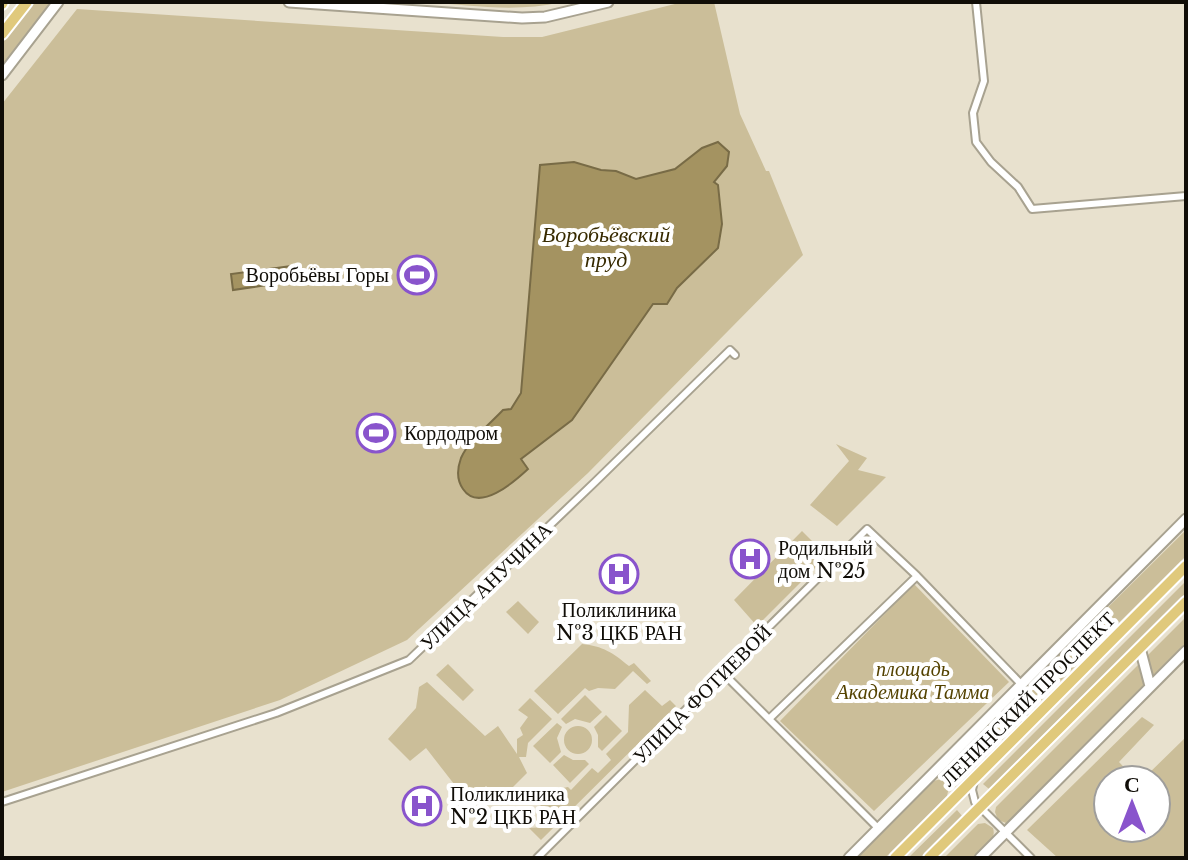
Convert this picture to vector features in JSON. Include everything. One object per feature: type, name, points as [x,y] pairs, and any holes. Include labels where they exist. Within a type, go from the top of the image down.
[{"type":"main road","points":[[2,34],[27,2]]},
{"type":"main road","name":"ЛЕНИНСКИЙ ПРОСПЕКТ","points":[[895,858],[1186,566]]},
{"type":"main road","points":[[929,858],[1186,602]]},
{"type":"street","points":[[2,75],[58,2]]},
{"type":"street","points":[[289,2],[522,18],[556,15],[608,2]]},
{"type":"street","points":[[976,2],[984,81],[973,113],[976,142],[991,162],[1018,187],[1032,209],[1186,196]]},
{"type":"street","name":"УЛИЦА АНУЧИНА","points":[[2,802],[276,713],[409,660],[730,350],[735,355]]},
{"type":"street","points":[[849,858],[1186,519]]},
{"type":"street","name":"УЛИЦА ФОТИЕВОЙ","points":[[537,858],[867,529],[917,576]]},
{"type":"street","points":[[769,719],[917,576],[1021,684]]},
{"type":"street","points":[[1140,648],[1150,686]]},
{"type":"street","points":[[980,858],[1186,651]]},
{"type":"street","points":[[723,673],[878,828]]},
{"type":"street","points":[[991,713],[1032,720]]},
{"type":"street","points":[[976,778],[973,796],[1031,858]]},
{"type":"green space","points":[[34,2],[50,3],[2,66],[2,43]]},
{"type":"green space","points":[[424,2],[561,2],[510,8]]},
{"type":"green space","points":[[683,2],[714,2],[740,114],[766,171],[769,171],[803,255],[588,473],[407,640],[280,700],[2,792],[2,104],[77,9],[542,37]]},
{"type":"green space","points":[[836,444],[867,458],[858,470],[886,477],[837,526],[810,505],[849,461]]},
{"type":"green space","points":[[1186,530],[1186,556],[966,775],[960,778],[953,776],[950,770],[953,761]]},
{"type":"green space","points":[[802,531],[827,556],[757,626],[734,600]]},
{"type":"green space","points":[[1186,581],[1186,593],[989,789],[983,784]]},
{"type":"green space","name":"площадь Академика Тамма","points":[[914,584],[1009,682],[874,811],[780,721]]},
{"type":"green space","points":[[518,601],[539,622],[528,634],[506,612]]},
{"type":"green space","points":[[1186,617],[1186,645],[1013,820],[1006,823],[998,820],[996,807]]},
{"type":"green space","points":[[582,644],[607,651],[629,666],[634,663],[651,681],[647,684],[633,671],[615,689],[589,691],[585,688],[558,714],[534,691]]},
{"type":"green space","points":[[448,664],[474,690],[463,701],[436,675]]},
{"type":"green space","points":[[427,682],[485,736],[498,726],[517,754],[517,739],[523,735],[520,728],[528,717],[518,710],[530,698],[552,719],[528,743],[526,757],[519,757],[527,773],[501,799],[486,786],[468,802],[426,748],[410,761],[388,739],[416,708],[419,687]]},
{"type":"green space","points":[[645,690],[662,706],[670,700],[676,706],[541,840],[529,828],[545,827],[548,814],[533,797],[539,788],[548,791],[568,787],[571,790],[592,768],[598,773],[611,760],[606,754],[628,732],[629,705]]},
{"type":"green space","points":[[585,695],[602,712],[590,723],[575,719],[566,724],[561,719]]},
{"type":"green space","points":[[606,715],[622,731],[602,751],[598,747],[594,727]]},
{"type":"green space","points":[[1142,717],[1154,725],[1119,762],[1121,764],[1094,764]]},
{"type":"green space","points":[[557,723],[562,727],[557,738],[561,752],[550,763],[533,746]]},
{"type":"green space","points":[[578,726],[588,730],[592,740],[588,750],[578,754],[568,750],[564,740],[568,730]]},
{"type":"green space","points":[[1186,737],[1186,858],[1058,858],[1027,830],[1092,766],[1092,844],[1172,844],[1172,764],[1158,764]]},
{"type":"green space","points":[[564,755],[573,760],[585,760],[589,764],[570,783],[553,765]]},
{"type":"green space","points":[[942,779],[949,787],[947,796],[885,858],[856,858],[933,781]]},
{"type":"green space","points":[[957,810],[963,817],[921,858],[908,858]]},
{"type":"green space","points":[[985,823],[993,828],[993,837],[976,858],[944,858],[978,824]]},
{"type":"water","name":"Воробьёвский пруд","points":[[718,142],[729,152],[727,166],[714,182],[718,185],[722,224],[718,248],[677,288],[667,304],[653,304],[572,420],[521,459],[528,469],[496,493],[487,497],[470,496],[458,478],[461,458],[474,439],[503,410],[511,409],[521,393],[540,165],[574,162],[616,171],[636,179],[675,169],[702,148]]},
{"type":"water","points":[[291,266],[300,272],[301,280],[233,290],[231,274]]},
{"type":"place","name":"Воробьёвы Горы","points":[[417,275]]},
{"type":"place","name":"Кордодром","points":[[376,433]]},
{"type":"place","name":"Родильный дом №25","points":[[750,559]]},
{"type":"place","name":"Поликлиника №3 ЦКБ РАН","points":[[619,574]]},
{"type":"place","name":"Поликлиника №2 ЦКБ РАН","points":[[422,806]]}]
